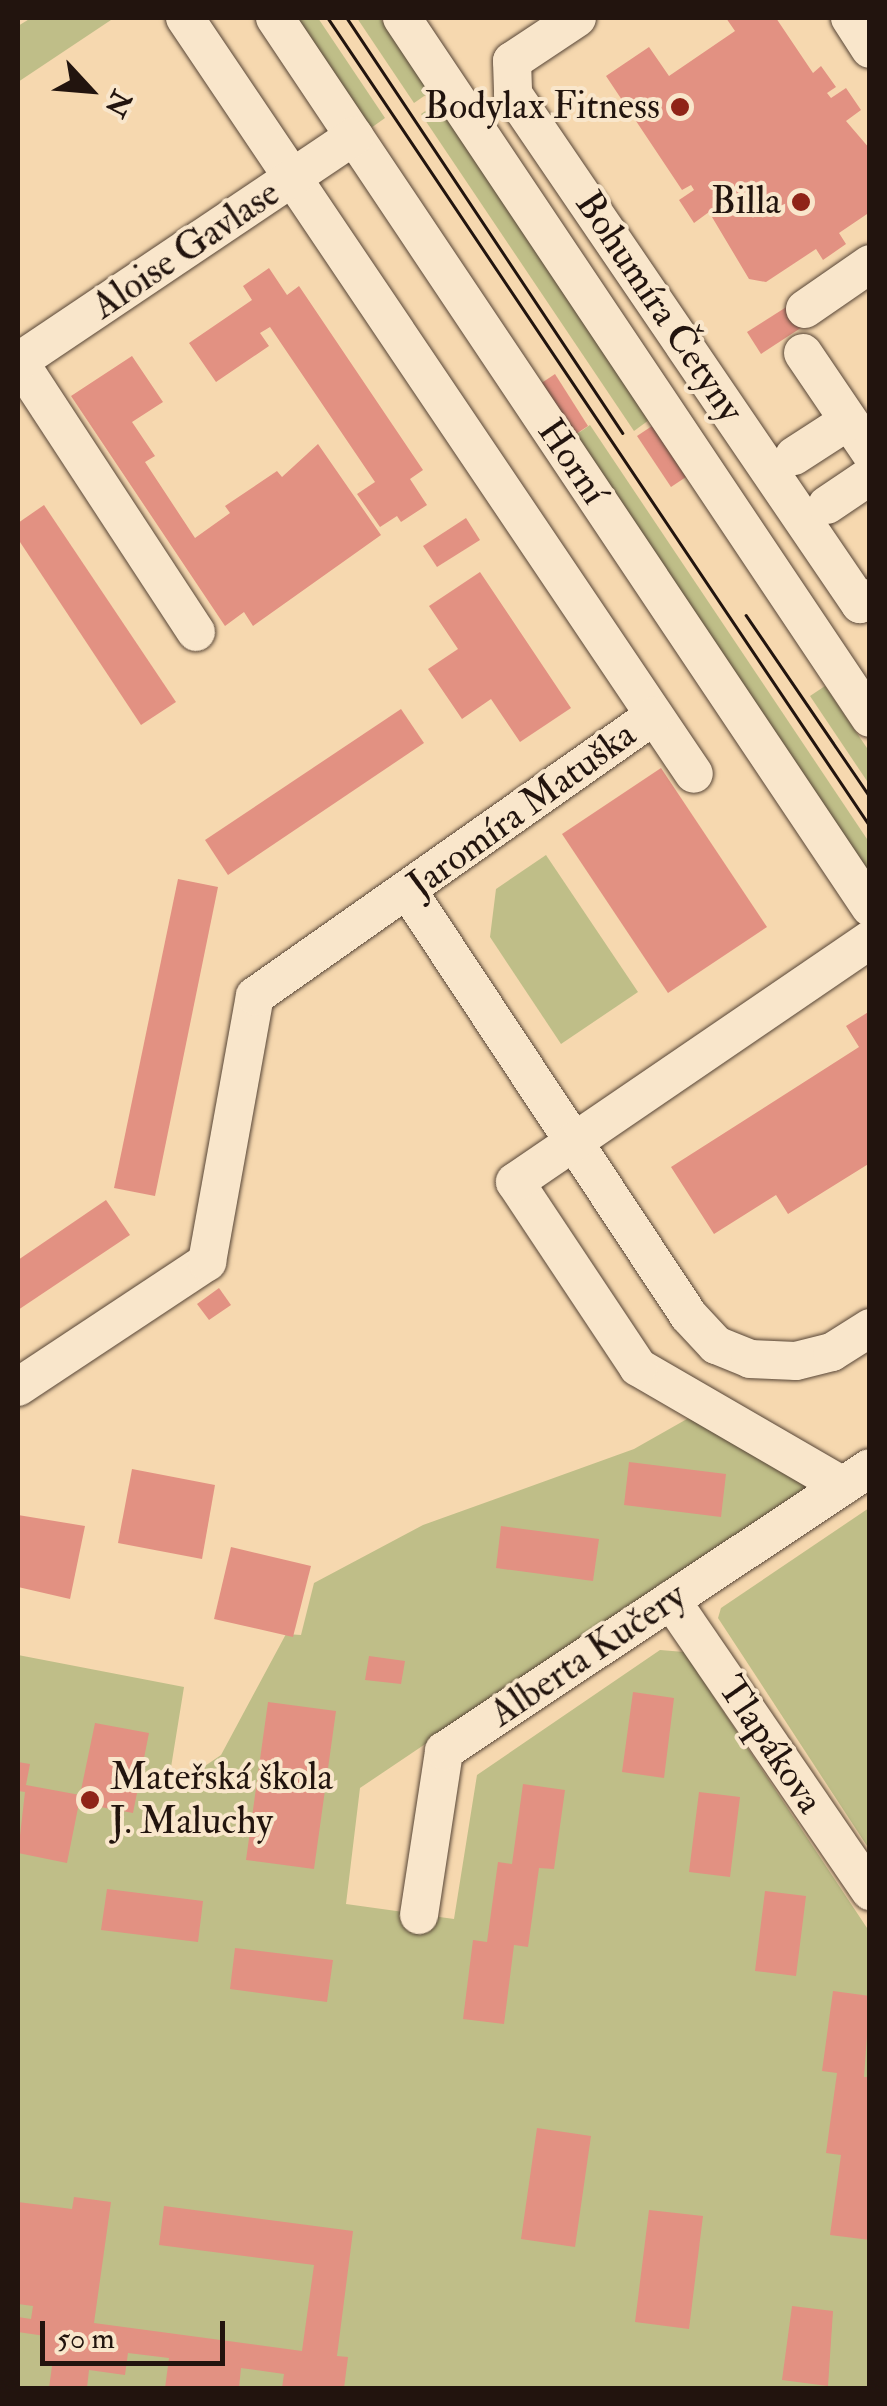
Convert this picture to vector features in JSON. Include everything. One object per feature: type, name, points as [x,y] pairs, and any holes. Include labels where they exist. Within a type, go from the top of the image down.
[{"type":"street","name":"Jaromíra Matuška","points":[[18,1387],[206,1262],[255,996],[653,716],[185,18]]},
{"type":"street","name":"Horní","points":[[275,18],[870,907]]},
{"type":"street","name":"Bohumíra Četyny","points":[[576,18],[529,30],[512,60],[513,94],[866,606]]},
{"type":"street","points":[[850,18],[870,49]]},
{"type":"street","points":[[417,22],[870,718]]},
{"type":"street","name":"Aloise Gavlase","points":[[18,361],[354,136]]},
{"type":"street","points":[[805,309],[870,264]]},
{"type":"street","points":[[802,353],[870,452]]},
{"type":"street","points":[[18,361],[196,632]]},
{"type":"street","points":[[794,456],[848,421]]},
{"type":"street","points":[[826,505],[870,476]]},
{"type":"street","points":[[653,716],[694,774]]},
{"type":"street","points":[[408,891],[689,1316],[716,1346],[750,1359],[796,1360],[832,1352],[870,1328]]},
{"type":"street","points":[[856,1477],[638,1368],[515,1182],[870,940]]},
{"type":"street","name":"Alberta Kučery","points":[[419,1915],[444,1751],[856,1477]]},
{"type":"street","name":"Tlapákova","points":[[671,1600],[870,1891]]},
{"type":"shaded area","points":[[31,18],[114,18],[18,82],[18,26]]},
{"type":"shaded area","points":[[296,18],[318,18],[385,118],[371,128]]},
{"type":"shaded area","points":[[357,18],[380,18],[430,92],[414,103]]},
{"type":"shaded area","points":[[437,103],[649,420],[634,431],[421,114]]},
{"type":"shaded area","points":[[590,425],[869,842],[869,877],[574,436]]},
{"type":"shaded area","points":[[825,686],[869,751],[869,784],[810,696]]},
{"type":"shaded area","points":[[546,855],[638,992],[561,1044],[490,937],[496,889]]},
{"type":"shaded area","points":[[694,1415],[810,1485],[360,1788],[346,1904],[454,1919],[477,1775],[660,1650],[684,1652],[869,1931],[869,2388],[18,2388],[18,1655],[184,1687],[167,1792],[221,1755],[286,1634],[301,1635],[314,1583],[423,1525],[634,1449]]},
{"type":"shaded area","points":[[869,1508],[869,1849],[718,1618],[721,1608]]},
{"type":"building","points":[[726,18],[776,18],[813,73],[821,66],[836,87],[827,93],[831,98],[846,88],[861,110],[846,121],[870,149],[870,212],[839,233],[846,244],[823,260],[816,249],[766,282],[749,279],[709,212],[694,223],[679,200],[694,190],[691,185],[682,190],[606,76],[649,47],[669,76],[735,31]]},
{"type":"building","points":[[269,268],[287,295],[299,286],[423,470],[410,479],[427,505],[401,522],[397,516],[380,527],[357,494],[375,482],[270,327],[260,333],[269,346],[216,382],[189,343],[252,300],[243,286]]},
{"type":"building","points":[[799,299],[813,320],[761,354],[747,332]]},
{"type":"building","points":[[132,356],[163,402],[132,422],[155,456],[145,462],[195,538],[230,513],[225,506],[277,471],[282,477],[318,444],[381,535],[253,626],[244,612],[225,626],[71,396]]},
{"type":"building","points":[[555,374],[588,426],[573,436],[540,384]]},
{"type":"building","points":[[652,426],[686,477],[671,487],[637,436]]},
{"type":"building","points":[[44,505],[176,702],[141,725],[18,539],[18,523]]},
{"type":"building","points":[[466,518],[480,540],[437,567],[423,546]]},
{"type":"building","points":[[480,572],[571,708],[520,742],[491,699],[462,719],[428,669],[458,649],[429,606]]},
{"type":"building","points":[[401,709],[424,743],[228,875],[205,840]]},
{"type":"building","points":[[661,768],[767,927],[668,993],[562,834]]},
{"type":"building","points":[[178,879],[218,887],[155,1196],[114,1188]]},
{"type":"building","points":[[870,1011],[870,1163],[788,1214],[776,1195],[714,1234],[671,1167],[859,1047],[846,1026]]},
{"type":"building","points":[[106,1200],[130,1235],[18,1310],[18,1260]]},
{"type":"building","points":[[219,1288],[231,1305],[209,1320],[197,1304]]},
{"type":"building","points":[[629,1462],[726,1474],[721,1517],[624,1505]]},
{"type":"building","points":[[132,1469],[215,1485],[202,1559],[118,1543]]},
{"type":"building","points":[[18,1515],[85,1526],[70,1599],[18,1587]]},
{"type":"building","points":[[501,1526],[599,1539],[593,1581],[496,1568]]},
{"type":"building","points":[[231,1547],[311,1566],[293,1637],[214,1619]]},
{"type":"building","points":[[369,1656],[405,1661],[401,1684],[365,1680]]},
{"type":"building","points":[[633,1692],[674,1698],[664,1778],[622,1772]]},
{"type":"building","points":[[268,1702],[336,1711],[314,1869],[246,1860]]},
{"type":"building","points":[[95,1723],[149,1733],[133,1813],[79,1803],[67,1863],[18,1853],[25,1792],[18,1791],[18,1762],[30,1764],[26,1785],[80,1795]]},
{"type":"building","points":[[523,1784],[565,1790],[554,1869],[539,1868],[528,1947],[514,1945],[504,2024],[463,2019],[473,1940],[487,1942],[498,1862],[512,1864]]},
{"type":"building","points":[[699,1792],[740,1797],[730,1877],[689,1872]]},
{"type":"building","points":[[107,1889],[203,1901],[198,1942],[101,1930]]},
{"type":"building","points":[[765,1891],[806,1896],[796,1976],[755,1971]]},
{"type":"building","points":[[235,1948],[333,1960],[327,2002],[230,1989]]},
{"type":"building","points":[[833,1991],[870,1996],[864,2077],[870,2077],[870,2240],[830,2235],[841,2155],[826,2153],[837,2073],[822,2071]]},
{"type":"building","points":[[537,2128],[591,2136],[575,2247],[521,2239]]},
{"type":"building","points":[[74,2197],[111,2202],[94,2323],[302,2351],[314,2265],[159,2245],[164,2206],[353,2231],[337,2356],[348,2357],[344,2388],[282,2388],[284,2374],[241,2368],[239,2388],[165,2388],[169,2358],[128,2353],[125,2375],[89,2370],[87,2388],[49,2388],[52,2366],[41,2364],[45,2336],[18,2332],[18,2317],[31,2319],[33,2306],[18,2304],[18,2202],[72,2209]]},
{"type":"building","points":[[649,2210],[703,2216],[689,2329],[635,2322]]},
{"type":"building","points":[[792,2306],[833,2311],[828,2386],[782,2380]]},
{"type":"tram line","points":[[328,18],[870,826]]},
{"type":"tram line","points":[[347,18],[623,433]]},
{"type":"tram line","points":[[746,615],[870,797]]},
{"type":"place","name":"Bodylax Fitness","points":[[680,107]]},
{"type":"place","name":"Billa","points":[[801,202]]},
{"type":"place","name":"Mateřská škola J. Maluchy","points":[[90,1800]]}]
